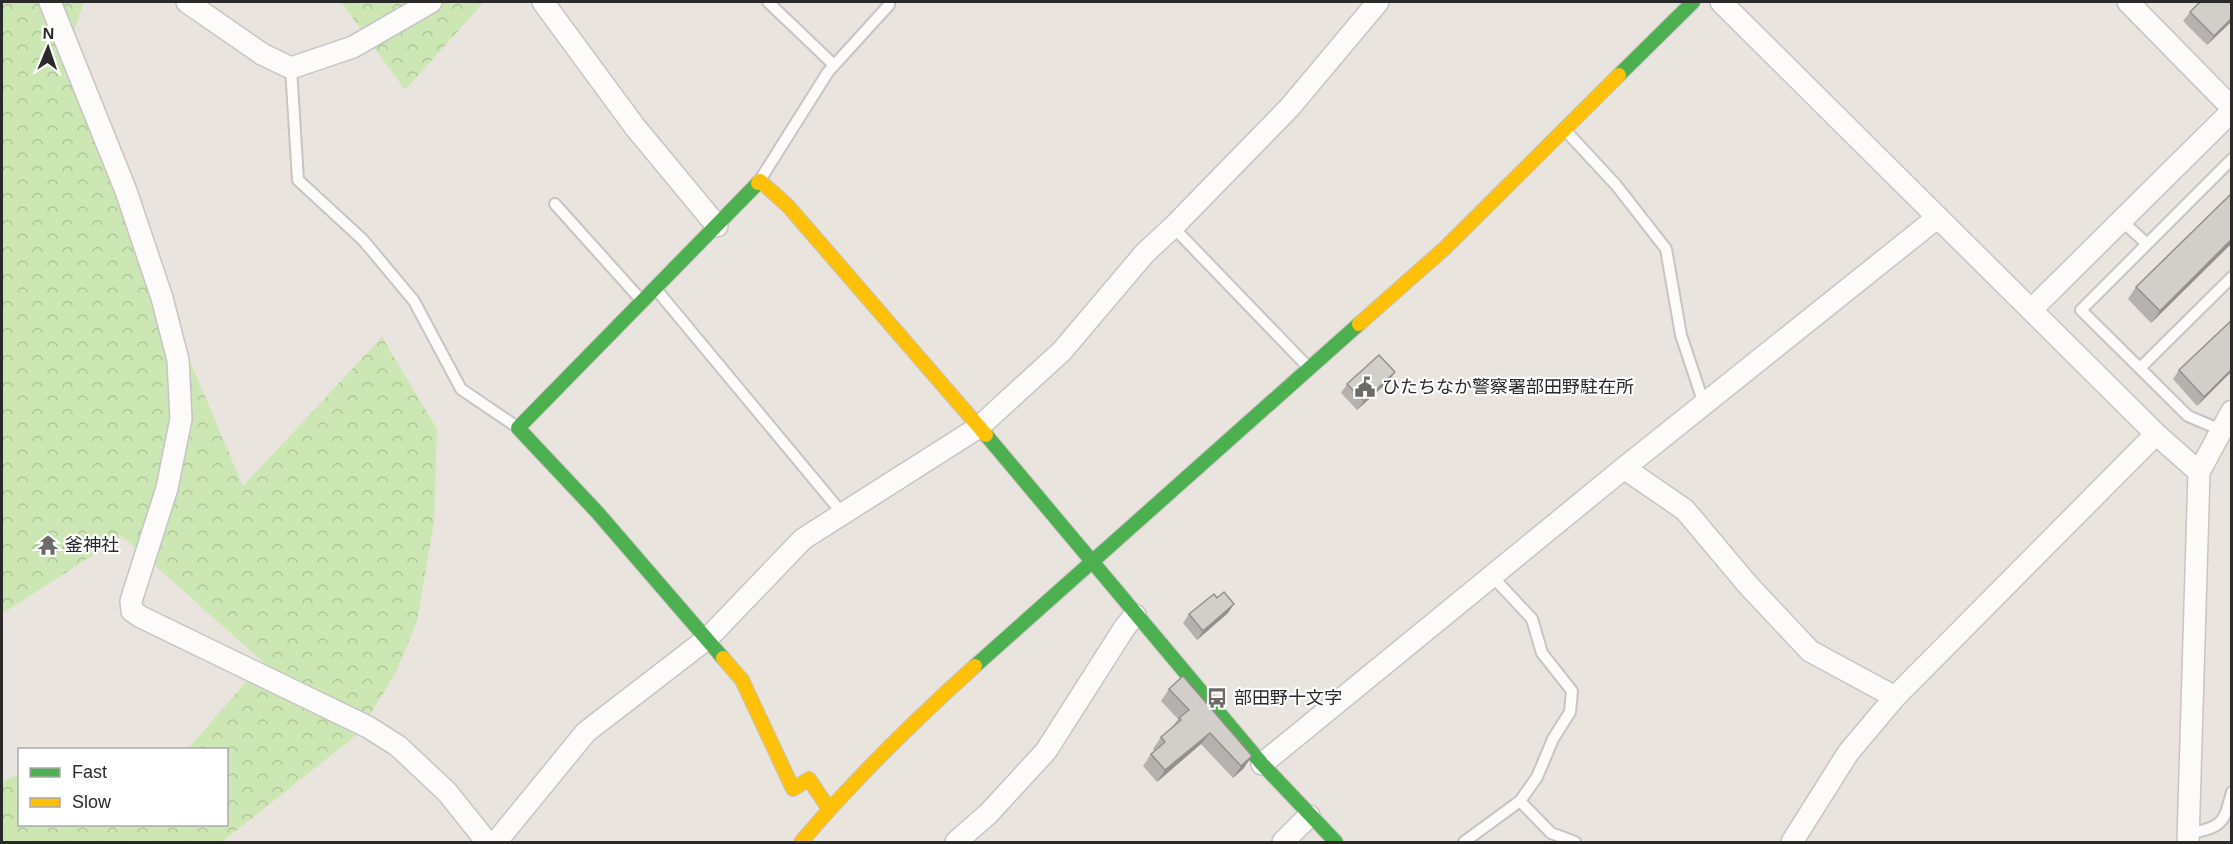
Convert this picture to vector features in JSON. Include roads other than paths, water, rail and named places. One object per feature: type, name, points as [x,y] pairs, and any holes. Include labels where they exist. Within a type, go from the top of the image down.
[{"type":"street","points":[[50,2],[126,191],[162,298],[178,360],[181,419],[167,488],[131,601],[132,611],[368,727],[398,746],[447,792],[488,843]]},
{"type":"street","points":[[187,2],[262,54],[291,68],[353,47],[431,2]]},
{"type":"street","points":[[543,2],[635,127],[717,226]]},
{"type":"street","points":[[496,843],[586,732],[708,638],[802,539],[979,427],[1062,351],[1145,253],[1290,107],[1378,2]]},
{"type":"street","points":[[801,843],[829,809],[944,694],[1445,248],[1693,2]]},
{"type":"street","points":[[1721,2],[2156,434],[2199,472]]},
{"type":"street","points":[[2031,310],[2232,109],[2128,2]]},
{"type":"street","points":[[829,809],[808,779],[793,789],[742,680],[597,512],[518,428],[717,226],[759,180],[788,206],[1092,560],[1135,615],[1262,764],[1336,843]]},
{"type":"street","points":[[1262,764],[1624,468],[1938,217]]},
{"type":"street","points":[[2188,838],[2199,472],[2232,411]]},
{"type":"street","points":[[1792,843],[1848,753],[1895,697],[2156,434]]},
{"type":"street","points":[[1624,468],[1685,510],[1748,585],[1810,651],[1895,697]]},
{"type":"street","points":[[956,843],[988,814],[1046,751],[1135,615]]},
{"type":"street","points":[[1283,843],[1309,816]]},
{"type":"lane","points":[[768,2],[834,65]]},
{"type":"lane","points":[[759,180],[828,72],[889,5],[889,2]]},
{"type":"lane","points":[[291,68],[298,180],[363,240],[414,301],[461,389],[518,428]]},
{"type":"lane","points":[[1565,130],[1616,185],[1666,249],[1681,335],[1704,404]]},
{"type":"lane","points":[[2221,430],[2188,416],[2081,310],[2232,159]]},
{"type":"lane","points":[[555,204],[643,301]]},
{"type":"lane","points":[[2121,220],[2146,244]]},
{"type":"lane","points":[[1173,227],[1309,369]]},
{"type":"lane","points":[[2140,368],[2232,277]]},
{"type":"lane","points":[[655,288],[842,513]]},
{"type":"lane","points":[[1464,843],[1520,801],[1537,777],[1553,739],[1570,712],[1572,691],[1542,653],[1532,619],[1492,576]]},
{"type":"lane","points":[[2188,838],[2213,828],[2225,819],[2232,792]]},
{"type":"lane","points":[[1520,801],[1551,833],[1575,843]]},
{"type":"place","name":"ひたちなか警察署部田野駐在所","points":[[1365,387]]},
{"type":"place","name":"釜神社","points":[[48,545]]},
{"type":"place","name":"部田野十文字","points":[[1217,698]]}]
